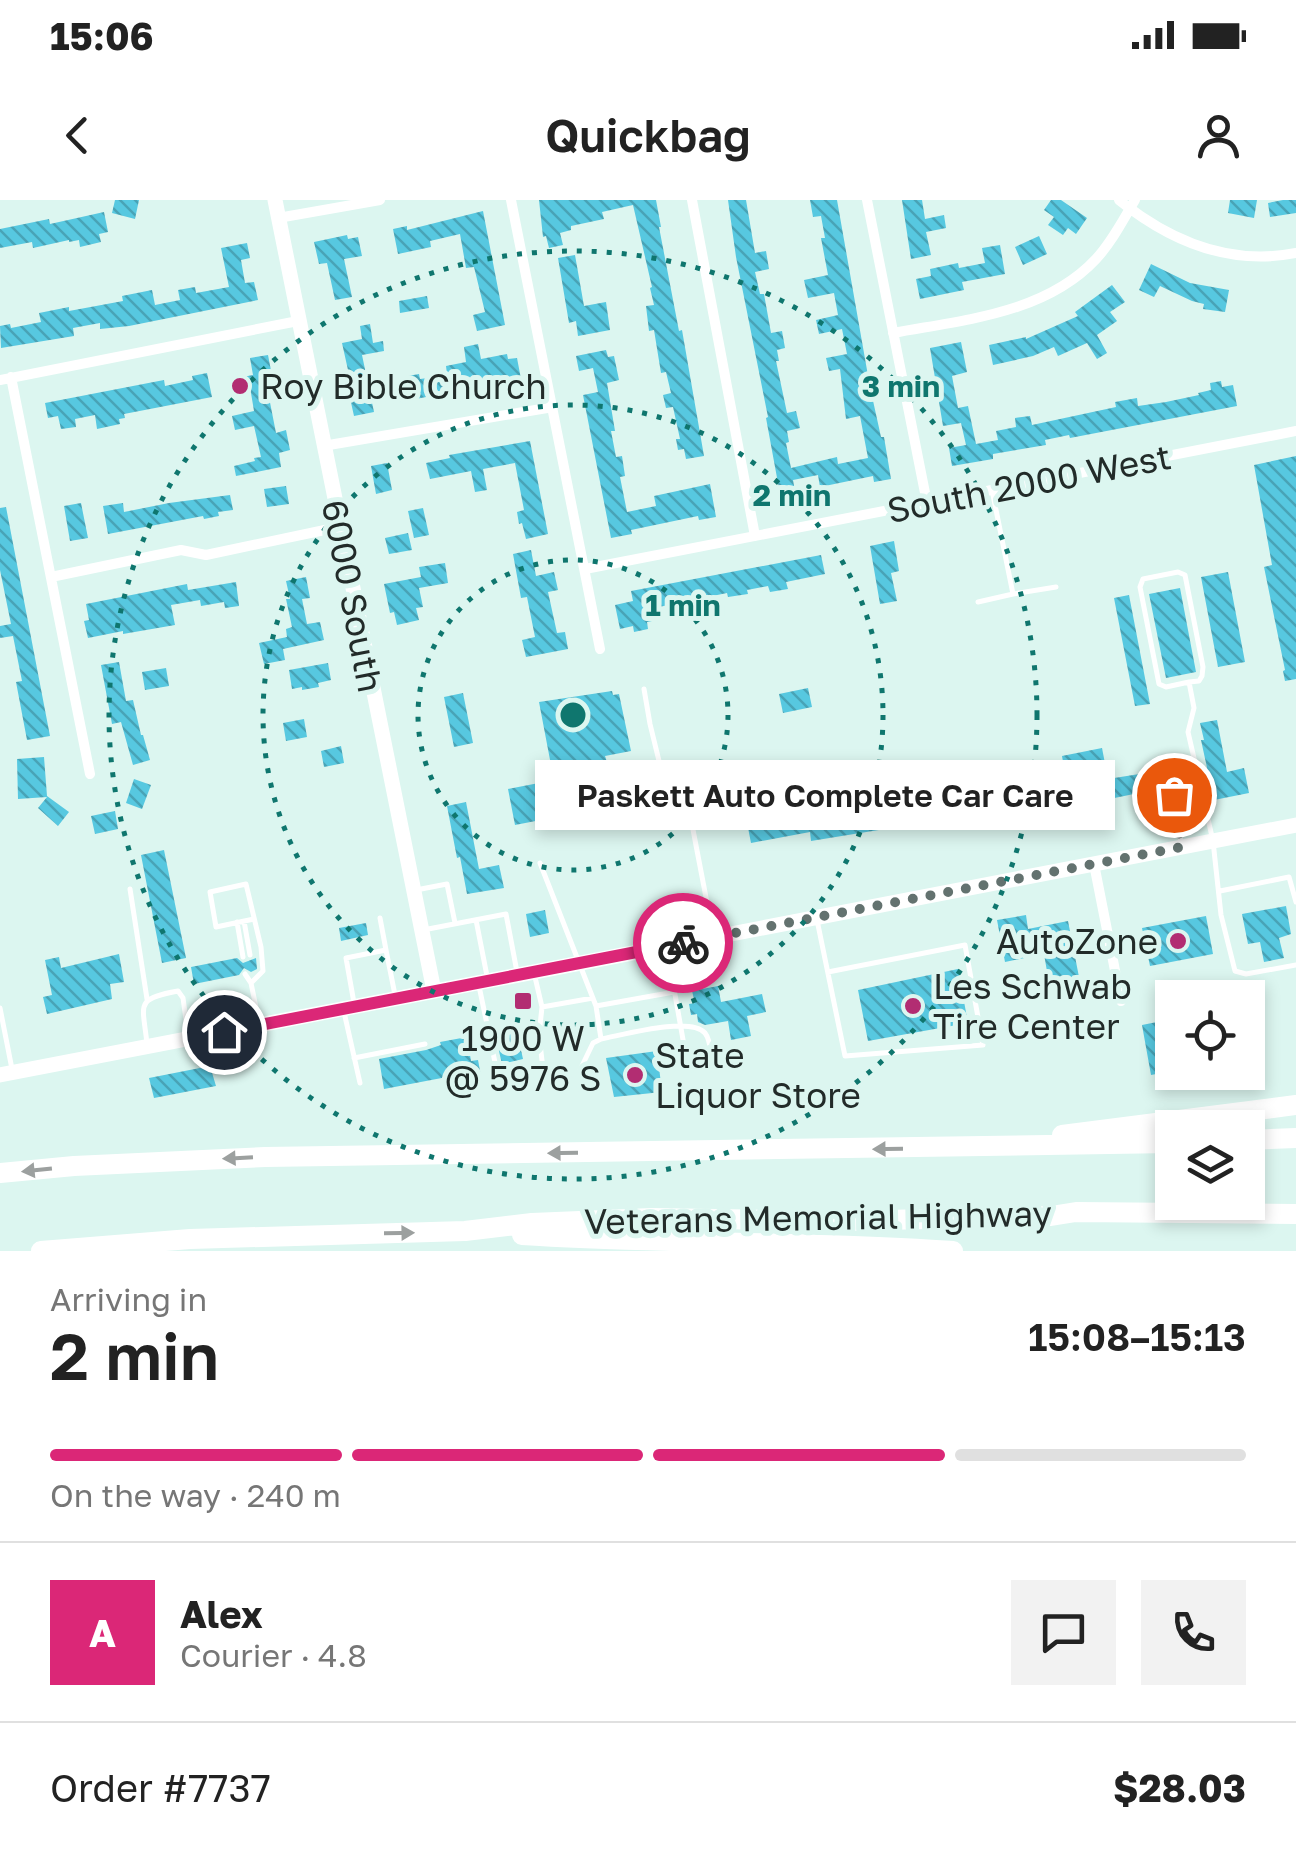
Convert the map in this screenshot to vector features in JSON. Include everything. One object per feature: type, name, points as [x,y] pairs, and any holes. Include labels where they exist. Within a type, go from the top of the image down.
[{"type":"highway","points":[[986,1147],[1292,1106]]},
{"type":"highway","points":[[1265,1139],[1294,1138]]},
{"type":"highway","name":"Veterans Memorial Highway","points":[[0,1174],[74,1166],[265,1157],[1155,1144]]},
{"type":"highway","name":"Veterans Memorial Highway","points":[[40,1251],[92,1245],[465,1231],[532,1223],[652,1218],[845,1221],[1076,1212],[1296,1214]]},
{"type":"highway","points":[[465,1231],[953,1251]]},
{"type":"main road","name":"6000 South","points":[[274,200],[434,991]]},
{"type":"main road","points":[[6,1074],[1296,825]]},
{"type":"street","points":[[278,218],[380,200]]},
{"type":"street","points":[[512,200],[600,648]]},
{"type":"street","points":[[692,200],[755,536]]},
{"type":"street","points":[[867,200],[927,503]]},
{"type":"street","points":[[1119,200],[1132,204],[1167,234],[1206,250],[1241,256],[1296,253]]},
{"type":"street","points":[[893,333],[1006,312],[1055,290],[1095,260],[1132,204]]},
{"type":"street","points":[[90,774],[6,378],[298,321]]},
{"type":"street","points":[[323,446],[553,406]]},
{"type":"street","name":"South 2000 West","points":[[585,569],[1296,431]]},
{"type":"street","points":[[51,577],[181,550],[206,555],[338,528]]},
{"type":"street","points":[[1094,864],[1121,1002]]},
{"type":"lane","points":[[992,490],[1013,594]]},
{"type":"lane","points":[[1178,572],[1184,575],[1203,667],[1199,680],[1189,682],[1162,687],[1159,684],[1140,587],[1143,579],[1178,572]]},
{"type":"lane","points":[[978,602],[1056,588]]},
{"type":"lane","points":[[1189,682],[1194,708],[1188,732],[1234,970],[1246,974],[1296,965]]},
{"type":"lane","points":[[644,689],[660,765],[690,814],[713,937]]},
{"type":"lane","points":[[1182,847],[1172,798],[1178,792],[1200,787]]},
{"type":"lane","points":[[540,863],[594,1002],[601,1039]]},
{"type":"lane","points":[[1220,891],[1289,878],[1296,902]]},
{"type":"lane","points":[[251,984],[263,971],[261,947],[246,884],[210,892],[216,926],[254,919]]},
{"type":"lane","points":[[413,890],[447,884],[456,923]]},
{"type":"lane","points":[[130,889],[147,999]]},
{"type":"lane","points":[[421,930],[506,914],[526,974],[542,1007],[538,1035],[543,1069],[497,1072],[476,920]]},
{"type":"lane","points":[[816,917],[845,1056],[983,1045],[965,946],[828,972]]},
{"type":"lane","points":[[380,918],[395,998]]},
{"type":"lane","points":[[241,922],[246,956]]},
{"type":"lane","points":[[666,946],[688,1068]]},
{"type":"lane","points":[[360,1083],[354,1058],[346,958],[386,950]]},
{"type":"lane","points":[[249,973],[260,1025]]},
{"type":"lane","points":[[147,1047],[143,1005],[147,999],[178,991],[183,998],[188,1038]]},
{"type":"lane","points":[[542,1007],[674,992]]},
{"type":"lane","points":[[0,1008],[6,1074]]},
{"type":"lane","points":[[580,1070],[593,1043],[601,1039],[680,1025],[703,1031],[712,1065]]},
{"type":"lane","points":[[354,1058],[425,1044]]},
{"type":"building","points":[[115,200],[139,200],[135,219],[112,213]]},
{"type":"building","points":[[539,200],[656,200],[704,456],[686,459],[684,449],[678,450],[676,439],[680,439],[673,407],[666,408],[663,395],[671,393],[666,372],[661,373],[654,330],[649,331],[646,306],[654,305],[652,287],[633,205],[602,212],[604,219],[571,226],[571,230],[560,233],[563,245],[549,248],[546,236],[543,237]]},
{"type":"building","points":[[728,200],[746,200],[755,253],[766,251],[769,269],[755,272],[760,294],[764,294],[771,333],[782,331],[785,348],[777,350],[776,361],[787,413],[796,411],[800,428],[787,431],[791,468],[837,457],[838,464],[868,458],[860,416],[846,419],[840,369],[829,371],[826,358],[847,354],[842,329],[819,334],[816,320],[838,315],[834,293],[808,298],[804,280],[828,275],[821,216],[813,217],[810,200],[837,200],[870,387],[891,479],[874,482],[873,476],[820,487],[818,475],[793,480],[795,491],[780,494]]},
{"type":"building","points":[[902,200],[922,200],[925,219],[944,215],[946,228],[926,232],[931,255],[911,259]]},
{"type":"building","points":[[1051,200],[1061,200],[1087,218],[1076,234],[1068,228],[1063,235],[1048,225],[1054,217],[1044,210]]},
{"type":"building","points":[[1230,200],[1257,200],[1254,218],[1228,213]]},
{"type":"building","points":[[1296,200],[1296,213],[1270,217],[1268,203]]},
{"type":"building","points":[[483,211],[505,325],[477,331],[473,315],[485,312],[474,267],[466,268],[460,234],[430,241],[431,247],[398,254],[393,229],[407,226],[407,230]]},
{"type":"building","points":[[104,212],[108,232],[99,234],[101,242],[80,247],[79,240],[69,240],[33,248],[32,242],[0,248],[0,229],[49,219],[50,224]]},
{"type":"building","points":[[347,235],[348,239],[358,237],[362,256],[344,259],[352,297],[335,300],[327,263],[319,264],[314,242]]},
{"type":"building","points":[[1039,236],[1047,254],[1023,265],[1015,247]]},
{"type":"building","points":[[247,243],[250,258],[241,260],[245,283],[254,282],[258,300],[129,326],[100,329],[100,323],[73,328],[74,336],[1,348],[0,326],[10,324],[11,328],[41,322],[39,313],[123,301],[122,296],[152,290],[155,305],[180,300],[178,290],[195,287],[196,293],[229,287],[221,248]]},
{"type":"building","points":[[1000,245],[1005,274],[962,282],[964,290],[920,299],[916,279],[931,276],[930,269],[985,263],[982,248]]},
{"type":"building","points":[[575,255],[584,306],[606,302],[610,330],[578,336],[576,321],[569,323],[558,258]]},
{"type":"building","points":[[1151,264],[1190,283],[1229,290],[1225,312],[1203,309],[1204,304],[1160,286],[1154,297],[1139,290]]},
{"type":"building","points":[[1112,285],[1125,302],[1110,312],[1117,321],[1097,335],[1107,353],[1097,359],[1087,343],[1058,356],[1054,347],[993,365],[989,345],[1026,339],[1078,316],[1075,312]]},
{"type":"building","points":[[427,296],[429,308],[400,313],[399,301]]},
{"type":"building","points":[[370,324],[373,343],[383,341],[384,351],[362,355],[374,412],[354,416],[342,343],[362,339],[360,326]]},
{"type":"building","points":[[961,342],[967,372],[952,376],[958,408],[968,406],[976,444],[998,440],[996,431],[1016,427],[1015,418],[1030,416],[1032,425],[1116,407],[1115,402],[1137,398],[1138,406],[1166,402],[1199,395],[1211,390],[1210,383],[1221,381],[1222,387],[1233,385],[1237,406],[1045,440],[1046,445],[952,466],[949,448],[966,445],[961,423],[943,426],[930,348]]},
{"type":"building","points":[[478,344],[481,359],[507,354],[508,359],[517,358],[521,379],[400,402],[397,384],[409,382],[408,376],[419,374],[420,379],[443,376],[447,374],[446,366],[466,362],[464,347]]},
{"type":"building","points":[[606,350],[608,357],[614,356],[619,380],[607,383],[616,457],[622,456],[625,476],[620,477],[627,512],[656,506],[654,496],[710,484],[716,517],[699,520],[698,516],[611,538],[583,395],[598,392],[593,368],[579,371],[576,356]]},
{"type":"building","points":[[268,355],[273,381],[266,382],[276,433],[286,430],[290,450],[279,453],[281,467],[236,476],[234,466],[261,457],[254,426],[235,430],[232,416],[254,411],[250,387],[234,390],[232,379],[253,375],[250,358]]},
{"type":"building","points":[[207,373],[212,397],[124,414],[120,424],[97,429],[95,415],[75,419],[76,427],[61,429],[58,416],[48,418],[45,403],[164,380],[165,386]]},
{"type":"building","points":[[530,441],[548,534],[526,539],[522,523],[519,524],[517,512],[524,510],[515,463],[483,469],[487,490],[475,492],[471,471],[430,479],[426,463],[450,458],[449,455]]},
{"type":"building","points":[[1296,456],[1296,679],[1285,681],[1264,567],[1272,565],[1254,465]]},
{"type":"building","points":[[387,463],[392,490],[376,494],[371,466]]},
{"type":"building","points":[[286,486],[289,504],[267,507],[264,489]]},
{"type":"building","points":[[230,495],[233,510],[218,512],[219,516],[108,534],[103,506],[123,503],[124,512]]},
{"type":"building","points":[[81,503],[88,538],[70,541],[64,506]]},
{"type":"building","points":[[6,507],[50,736],[27,740],[16,682],[22,681],[13,636],[0,638],[0,626],[11,624],[0,570],[0,508]]},
{"type":"building","points":[[423,508],[429,535],[414,538],[408,511]]},
{"type":"building","points":[[408,533],[412,550],[389,554],[385,538]]},
{"type":"building","points":[[894,541],[899,571],[891,573],[897,601],[880,604],[870,546]]},
{"type":"building","points":[[531,550],[536,576],[554,572],[558,590],[548,592],[557,633],[565,632],[568,649],[526,657],[522,640],[535,637],[527,597],[521,598],[513,554]]},
{"type":"building","points":[[821,555],[825,574],[786,582],[788,589],[770,592],[768,586],[747,590],[748,594],[728,597],[727,593],[654,608],[657,620],[647,622],[648,629],[620,629],[615,605],[633,601],[631,591]]},
{"type":"building","points":[[445,563],[448,583],[419,588],[423,607],[416,608],[419,620],[397,625],[394,612],[390,613],[384,584],[421,577],[419,567]]},
{"type":"building","points":[[1228,572],[1245,662],[1218,667],[1201,577]]},
{"type":"building","points":[[306,577],[310,598],[302,599],[307,624],[320,622],[324,640],[283,649],[285,660],[264,664],[259,643],[287,637],[286,629],[292,627],[286,581]]},
{"type":"building","points":[[236,582],[239,606],[225,608],[224,602],[201,606],[200,600],[171,605],[175,625],[88,638],[86,604],[187,584],[188,590]]},
{"type":"building","points":[[1180,588],[1196,672],[1166,678],[1149,594]]},
{"type":"building","points":[[1129,595],[1150,704],[1135,706],[1114,598]]},
{"type":"building","points":[[119,662],[126,701],[133,700],[150,760],[133,765],[121,722],[112,724],[101,665]]},
{"type":"building","points":[[328,663],[331,680],[318,683],[319,687],[292,689],[289,670]]},
{"type":"building","points":[[166,668],[169,686],[145,690],[142,672]]},
{"type":"building","points":[[808,688],[812,707],[783,713],[779,694]]},
{"type":"building","points":[[612,691],[613,695],[619,694],[631,751],[605,756],[607,762],[572,773],[570,762],[551,765],[539,702]]},
{"type":"building","points":[[463,693],[473,743],[454,747],[444,697]]},
{"type":"building","points":[[304,719],[307,737],[286,741],[283,723]]},
{"type":"building","points":[[1217,720],[1227,772],[1244,768],[1249,793],[1214,800],[1200,723]]},
{"type":"building","points":[[341,746],[344,763],[324,767],[321,751]]},
{"type":"building","points":[[1102,748],[1108,779],[1152,772],[1151,765],[1184,759],[1187,783],[1071,807],[1062,756]]},
{"type":"building","points":[[44,757],[47,796],[69,812],[58,826],[38,808],[47,797],[18,799],[17,759]]},
{"type":"building","points":[[854,773],[861,778],[881,773],[891,828],[811,841],[810,832],[751,843],[740,787],[784,778],[785,782]]},
{"type":"building","points":[[134,779],[151,785],[142,809],[126,803]]},
{"type":"building","points":[[544,782],[551,818],[515,825],[508,789]]},
{"type":"building","points":[[1041,800],[1046,821],[1003,830],[999,807]]},
{"type":"building","points":[[466,802],[479,869],[499,865],[504,888],[467,894],[447,806]]},
{"type":"building","points":[[115,811],[118,829],[95,834],[91,816]]},
{"type":"building","points":[[164,850],[186,958],[162,963],[141,855]]},
{"type":"building","points":[[1286,906],[1291,934],[1279,938],[1284,958],[1264,962],[1260,942],[1248,944],[1242,914]]},
{"type":"building","points":[[545,910],[549,933],[530,937],[526,914]]},
{"type":"building","points":[[1026,915],[1028,929],[1068,921],[1079,977],[1049,983],[1044,954],[1005,962],[997,920]]},
{"type":"building","name":"AutoZone","points":[[1206,916],[1213,954],[1150,966],[1142,928]]},
{"type":"building","points":[[366,923],[368,935],[341,941],[339,928]]},
{"type":"building","points":[[119,954],[124,982],[110,984],[112,999],[47,1014],[43,997],[52,995],[45,960],[59,957],[61,968]]},
{"type":"building","points":[[237,958],[243,963],[256,958],[257,969],[251,972],[244,968],[239,975],[194,984],[191,967]]},
{"type":"building","name":"Les Schwab Tire Center","points":[[958,969],[968,1023],[868,1041],[858,990]]},
{"type":"building","points":[[718,986],[721,1002],[762,994],[766,1012],[747,1016],[751,1036],[731,1040],[728,1021],[705,1025],[698,1022],[697,1014],[691,1015],[689,1004],[695,1003],[692,991]]},
{"type":"building","points":[[1155,1022],[1155,1074],[1151,1075],[1142,1025]]},
{"type":"building","points":[[517,1032],[523,1059],[502,1064],[499,1036]]},
{"type":"building","points":[[467,1037],[471,1061],[478,1060],[482,1081],[450,1087],[447,1077],[384,1089],[379,1059]]},
{"type":"building","name":"State Liquor Store","points":[[657,1051],[662,1092],[614,1097],[606,1058]]},
{"type":"building","points":[[210,1066],[216,1086],[154,1098],[149,1078]]},
{"type":"way so far","points":[[683,943],[1182,847],[1174,795]]},
{"type":"place","name":"Roy Bible Church","points":[[240,386]]},
{"type":"place","name":"Paskett Auto Complete Car Care","points":[[1174,795]]},
{"type":"place","name":"AutoZone","points":[[1178,941]]},
{"type":"place","name":"1900 W @ 5976 S","points":[[523,1001]]},
{"type":"place","name":"Les Schwab Tire Center","points":[[913,1006]]},
{"type":"place","name":"State Liquor Store","points":[[635,1075]]},
{"type":"route","points":[[224,1032],[683,943]]}]
